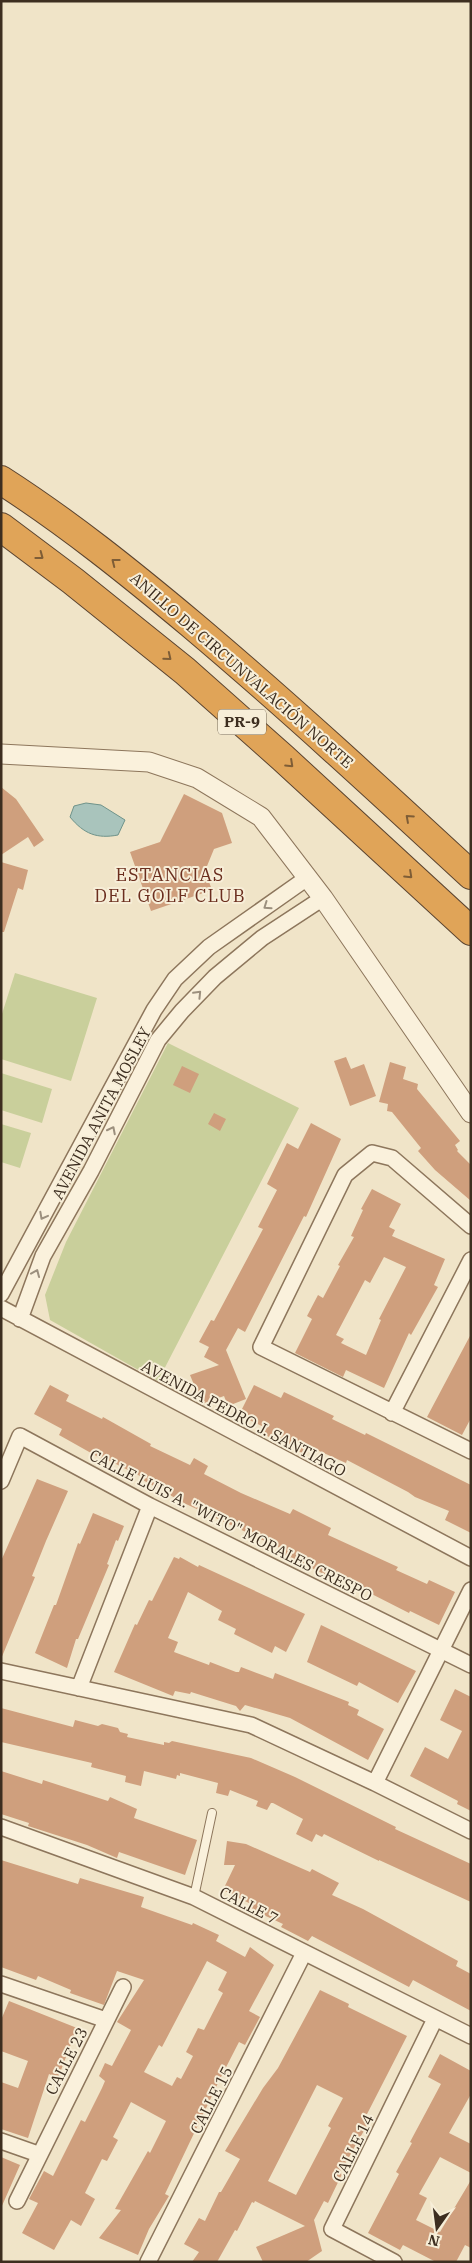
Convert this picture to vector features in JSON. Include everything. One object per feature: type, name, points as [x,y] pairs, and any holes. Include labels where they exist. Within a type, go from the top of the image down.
[{"type":"highway","name":"ANILLO DE CIRCUNVALACIÓN NORTE","points":[[1,480],[73,529],[142,583],[221,649],[471,875]]},
{"type":"highway","name":"PR-9","points":[[1,527],[73,581],[185,671],[283,758],[471,931]]},
{"type":"street","points":[[1,754],[149,762],[197,778],[262,817],[323,898],[471,1113]]},
{"type":"street","name":"AVENIDA ANITA MOSLEY","points":[[1,1294],[154,1010],[175,979],[209,947],[307,878]]},
{"type":"street","name":"AVENIDA ANITA MOSLEY","points":[[20,1319],[43,1256],[91,1171],[158,1040],[182,1010],[215,977],[262,938],[323,898]]},
{"type":"street","points":[[471,1226],[392,1158],[372,1153],[345,1176],[261,1347],[471,1451]]},
{"type":"street","points":[[392,1413],[471,1260]]},
{"type":"street","name":"AVENIDA PEDRO J. SANTIAGO","points":[[1,1308],[471,1558]]},
{"type":"street","name":"CALLE LUIS A. \"WITO\" MORALES CRESPO","points":[[1,1482],[20,1436],[150,1506],[471,1664]]},
{"type":"street","points":[[79,1688],[150,1506]]},
{"type":"street","points":[[375,1783],[471,1590]]},
{"type":"street","points":[[1,1671],[251,1726],[375,1783],[471,1831]]},
{"type":"street","name":"CALLE 7","points":[[1,1827],[194,1897],[471,2036]]},
{"type":"street","name":"CALLE 15","points":[[148,2262],[304,1953]]},
{"type":"street","name":"CALLE 23","points":[[1,1984],[106,2020],[38,2154],[17,2201]]},
{"type":"street","points":[[106,2020],[124,1987]]},
{"type":"street","name":"CALLE 14","points":[[394,2262],[332,2229],[436,2019]]},
{"type":"street","points":[[1,2141],[38,2154]]},
{"type":"lane","points":[[194,1897],[212,1812]]},
{"type":"green space","points":[[15,973],[97,998],[71,1081],[1,1059],[1,1017]]},
{"type":"green space","points":[[168,1043],[299,1108],[158,1381],[50,1320],[45,1295],[66,1242]]},
{"type":"green space","points":[[1,1073],[52,1089],[42,1123],[1,1110]]},
{"type":"green space","points":[[1,1124],[31,1133],[20,1168],[1,1162]]},
{"type":"water","points":[[86,803],[101,805],[125,820],[118,835],[97,836],[80,828],[75,823],[70,817],[74,806]]},
{"type":"building","points":[[1,787],[16,799],[44,840],[34,847],[28,837],[1,855]]},
{"type":"building","points":[[184,794],[222,813],[232,843],[214,849],[205,871],[212,890],[151,911],[130,852],[160,842]]},
{"type":"building","points":[[1,862],[28,870],[23,890],[18,888],[4,932],[1,932]]},
{"type":"building","points":[[346,1057],[351,1069],[364,1064],[376,1096],[350,1106],[334,1061]]},
{"type":"building","points":[[390,1062],[406,1067],[403,1079],[418,1084],[417,1089],[460,1141],[455,1145],[457,1151],[471,1165],[471,1201],[435,1170],[418,1151],[421,1148],[392,1112],[387,1111],[388,1104],[379,1102]]},
{"type":"building","points":[[182,1066],[199,1074],[190,1093],[173,1085]]},
{"type":"building","points":[[214,1113],[226,1119],[220,1131],[208,1124]]},
{"type":"building","points":[[311,1123],[341,1139],[306,1217],[304,1216],[245,1332],[238,1328],[226,1350],[246,1399],[228,1406],[224,1396],[202,1404],[190,1375],[219,1365],[204,1357],[209,1347],[199,1342],[211,1320],[214,1321],[263,1229],[258,1227],[277,1190],[267,1184],[287,1143],[298,1149]]},
{"type":"building","points":[[372,1189],[401,1204],[389,1227],[395,1230],[392,1236],[445,1259],[434,1285],[438,1287],[411,1335],[409,1333],[384,1388],[346,1370],[343,1377],[295,1353],[312,1319],[307,1316],[318,1295],[323,1298],[340,1266],[338,1265],[354,1237],[351,1236],[363,1210],[361,1209]],"holes":[[[384,1257],[406,1267],[379,1319],[381,1320],[366,1355],[341,1343],[344,1339],[336,1335],[365,1280],[370,1283]]]},
{"type":"building","points":[[471,1334],[471,1418],[462,1435],[427,1417]]},
{"type":"building","points":[[50,1385],[69,1395],[66,1401],[102,1419],[103,1417],[151,1444],[150,1446],[190,1465],[194,1458],[208,1466],[204,1474],[241,1493],[290,1514],[293,1509],[331,1528],[328,1535],[398,1567],[396,1570],[427,1584],[429,1580],[455,1592],[439,1625],[410,1611],[409,1613],[354,1585],[327,1573],[326,1575],[283,1554],[284,1550],[186,1504],[141,1479],[142,1477],[108,1460],[107,1462],[59,1435],[62,1429],[34,1414]]},
{"type":"building","points":[[254,1385],[281,1398],[284,1392],[334,1416],[332,1419],[365,1435],[366,1433],[471,1485],[471,1533],[445,1520],[449,1511],[415,1497],[347,1460],[346,1463],[317,1450],[316,1452],[309,1449],[306,1455],[263,1434],[266,1428],[239,1415]]},
{"type":"building","points":[[37,1479],[68,1491],[32,1576],[35,1577],[1,1659],[1,1561]]},
{"type":"building","points":[[93,1513],[124,1526],[118,1541],[116,1540],[107,1564],[109,1565],[78,1639],[76,1639],[67,1668],[35,1653],[54,1605],[56,1605],[78,1543],[80,1544]]},
{"type":"building","points":[[174,1557],[179,1559],[180,1557],[198,1567],[199,1565],[305,1614],[286,1652],[275,1646],[272,1653],[234,1634],[236,1629],[218,1620],[222,1611],[188,1592],[168,1638],[178,1642],[174,1652],[209,1665],[210,1662],[236,1672],[239,1672],[241,1667],[273,1679],[275,1673],[349,1702],[348,1705],[359,1710],[357,1715],[384,1729],[368,1760],[290,1718],[245,1705],[240,1711],[236,1706],[191,1692],[190,1694],[175,1691],[173,1696],[114,1672],[135,1624],[137,1625],[149,1600],[152,1601]]},
{"type":"building","points":[[321,1625],[416,1671],[398,1703],[359,1682],[357,1686],[307,1662]]},
{"type":"building","points":[[455,1689],[471,1697],[471,1811],[457,1804],[458,1801],[410,1776],[425,1747],[448,1759],[462,1731],[440,1720]]},
{"type":"building","points":[[1,1708],[73,1727],[75,1720],[98,1726],[102,1724],[118,1728],[120,1732],[128,1734],[127,1737],[164,1745],[164,1742],[169,1743],[172,1741],[251,1758],[295,1777],[396,1827],[395,1829],[471,1864],[471,1902],[324,1834],[322,1837],[316,1834],[312,1842],[296,1834],[303,1819],[273,1803],[271,1803],[267,1810],[256,1806],[258,1801],[230,1790],[228,1796],[216,1793],[218,1783],[180,1773],[180,1776],[177,1775],[176,1779],[144,1771],[141,1786],[125,1782],[126,1776],[91,1767],[92,1763],[1,1742]]},
{"type":"building","points":[[1,1771],[42,1784],[43,1780],[108,1801],[110,1797],[137,1809],[134,1818],[197,1840],[185,1875],[119,1852],[117,1858],[87,1845],[28,1826],[29,1823],[1,1814]]},
{"type":"building","points":[[227,1841],[246,1844],[310,1872],[312,1869],[339,1883],[332,1895],[363,1909],[458,1961],[456,1966],[471,1974],[471,2011],[413,1980],[409,1987],[312,1936],[308,1941],[281,1927],[283,1924],[251,1909],[253,1905],[223,1890],[235,1865],[224,1865]]},
{"type":"building","points":[[1,1860],[78,1884],[80,1878],[144,1897],[141,1907],[192,1925],[193,1923],[219,1935],[216,1941],[245,1957],[250,1947],[274,1965],[249,2011],[260,2017],[245,2045],[239,2042],[220,2079],[165,2194],[169,2196],[149,2229],[138,2255],[99,2238],[121,2210],[115,2209],[148,2151],[150,2153],[166,2121],[131,2102],[113,2137],[118,2140],[107,2161],[102,2159],[85,2193],[95,2199],[81,2226],[71,2220],[54,2250],[22,2233],[38,2203],[29,2199],[44,2171],[53,2176],[81,2120],[85,2122],[102,2088],[105,2081],[99,2076],[105,2063],[112,2066],[131,2030],[117,2022],[144,1980],[117,1971],[104,2005],[70,1993],[71,1990],[38,1976],[36,1980],[1,1967]],"holes":[[[207,1961],[227,1972],[218,1990],[223,1993],[204,2030],[198,2028],[186,2052],[193,2056],[181,2079],[177,2077],[172,2086],[144,2072],[159,2045],[162,2047]]]},
{"type":"building","points":[[320,1990],[349,2004],[348,2007],[407,2036],[365,2118],[370,2120],[340,2173],[342,2174],[328,2203],[324,2201],[314,2220],[322,2251],[306,2262],[263,2262],[256,2247],[305,2226],[255,2201],[254,2203],[252,2202],[237,2231],[235,2230],[217,2262],[192,2262],[199,2252],[184,2244],[199,2218],[205,2221],[219,2192],[221,2192],[240,2159],[225,2151],[263,2088],[278,2068]],"holes":[[[317,2085],[343,2098],[328,2126],[331,2128],[296,2195],[268,2181]]]},
{"type":"building","points":[[9,2001],[77,2028],[58,2078],[49,2074],[28,2138],[1,2129],[1,2082],[18,2088],[28,2061],[1,2051],[1,2020]]},
{"type":"building","points":[[440,2054],[471,2071],[471,2094],[449,2133],[471,2144],[471,2173],[440,2157],[419,2194],[427,2198],[416,2220],[440,2232],[471,2180],[471,2248],[465,2245],[456,2262],[436,2262],[403,2245],[400,2250],[368,2233],[399,2174],[396,2172],[412,2143],[410,2142],[441,2084],[428,2077]]},
{"type":"building","points":[[1,2157],[20,2165],[1,2208]]},
{"type":"district","name":"ESTANCIAS DEL GOLF CLUB","points":[[170,885]]}]
